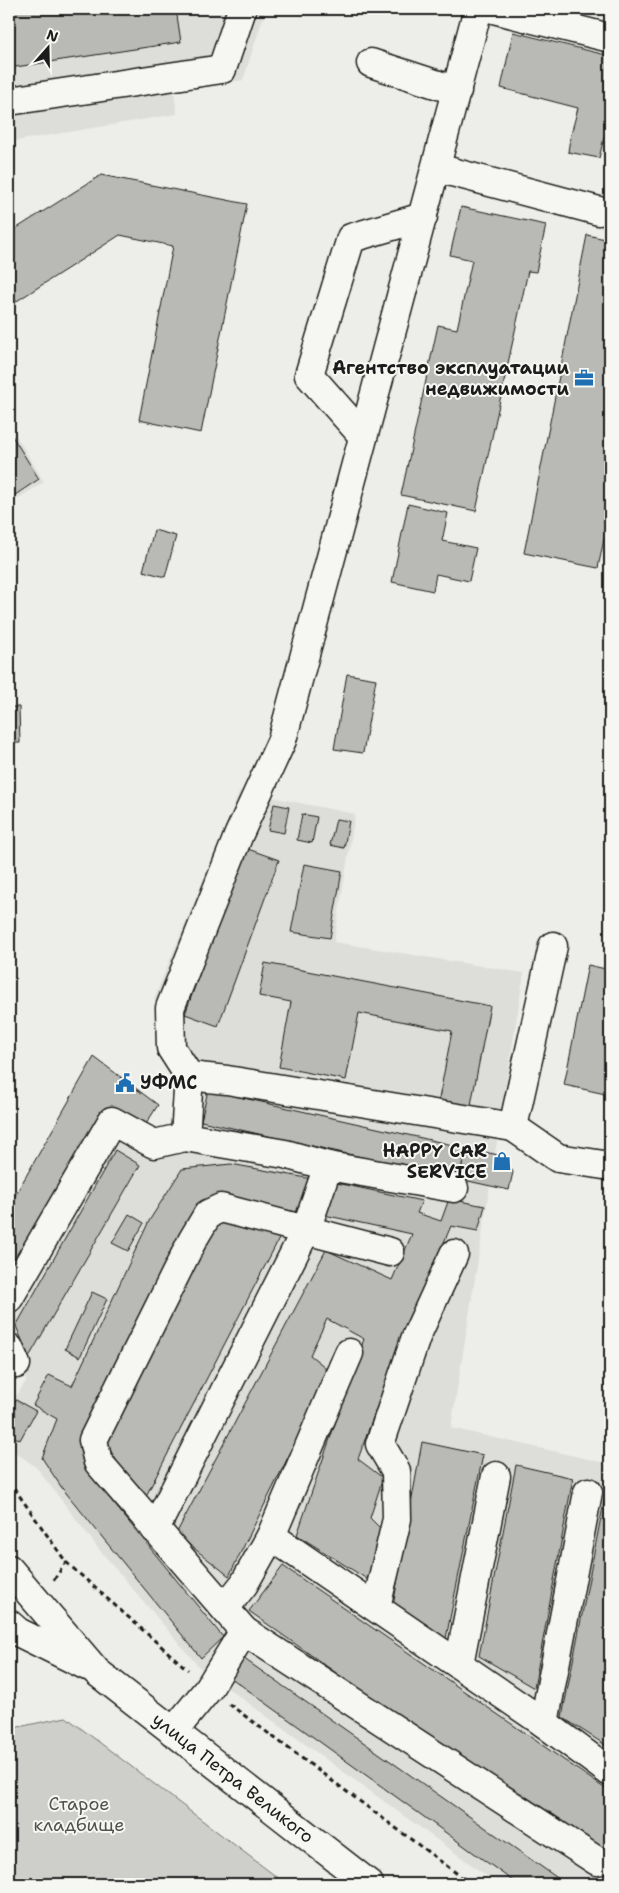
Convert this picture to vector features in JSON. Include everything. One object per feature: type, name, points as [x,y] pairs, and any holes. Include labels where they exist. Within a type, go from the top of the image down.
[{"type":"street","points":[[9,101],[222,69],[242,9]]},
{"type":"street","points":[[185,1137],[189,1076],[171,1048],[170,1008],[239,834],[282,740],[424,217],[478,9]]},
{"type":"street","points":[[492,9],[610,38]]},
{"type":"street","points":[[372,63],[457,91]]},
{"type":"street","points":[[437,168],[599,211]]},
{"type":"street","points":[[363,436],[309,375],[352,238],[424,217]]},
{"type":"street","points":[[512,1127],[553,946]]},
{"type":"street","points":[[189,1076],[227,1080],[512,1127],[558,1158],[610,1166]]},
{"type":"street","points":[[9,1298],[112,1121],[154,1144],[185,1137],[285,1154],[328,1166],[454,1188]]},
{"type":"street","points":[[155,1529],[306,1230],[328,1166]]},
{"type":"street","points":[[390,1252],[221,1208],[208,1214],[192,1241],[93,1440],[98,1462],[244,1631],[597,1861]]},
{"type":"street","points":[[376,1607],[397,1518],[396,1471],[380,1444],[416,1337],[454,1254]]},
{"type":"street","points":[[224,1608],[244,1584],[271,1536],[349,1353]]},
{"type":"street","points":[[459,1664],[496,1476]]},
{"type":"street","points":[[544,1723],[588,1492]]},
{"type":"street","points":[[271,1536],[544,1723],[610,1772]]},
{"type":"street","name":"улица Петра Великого","points":[[9,1569],[97,1672],[369,1884]]},
{"type":"street","name":"улица Петра Великого","points":[[9,1624],[18,1632],[97,1672]]},
{"type":"street","points":[[173,1732],[209,1688],[244,1631]]},
{"type":"shaded area","points":[[9,9],[266,9],[243,80],[174,91],[177,114],[9,142]]},
{"type":"shaded area","points":[[9,424],[44,482],[9,504]]},
{"type":"shaded area","points":[[240,791],[355,814],[334,942],[524,973],[451,1428],[610,1464],[610,1884],[498,1884],[200,1668],[98,1548],[36,1467],[9,1448],[9,1407],[26,1381],[11,1322],[111,1137],[149,1154],[178,1125],[188,1061],[154,999]]},
{"type":"green space","name":"Старое кладбище","points":[[66,1717],[286,1884],[9,1884],[9,1729]]},
{"type":"building","points":[[9,9],[176,9],[181,42],[9,68]]},
{"type":"building","points":[[513,32],[610,56],[610,114],[599,158],[568,152],[578,108],[501,88]]},
{"type":"building","points":[[101,175],[247,204],[201,433],[139,420],[173,246],[120,235],[9,306],[9,233]]},
{"type":"building","points":[[461,207],[546,225],[536,272],[528,271],[476,511],[401,495],[438,325],[457,329],[472,260],[450,255]]},
{"type":"building","name":"Агентство эксплуатации недвижимости","points":[[587,235],[610,240],[610,515],[598,568],[524,553]]},
{"type":"building","points":[[9,431],[39,479],[9,499]]},
{"type":"building","points":[[408,504],[448,513],[442,541],[476,548],[469,581],[436,574],[433,591],[392,582]]},
{"type":"building","points":[[154,530],[176,536],[165,577],[143,571]]},
{"type":"building","points":[[347,674],[376,679],[363,753],[334,749]]},
{"type":"building","points":[[9,707],[19,707],[20,743],[9,743]]},
{"type":"building","points":[[274,804],[289,807],[284,833],[268,830]]},
{"type":"building","points":[[302,814],[317,817],[312,843],[297,840]]},
{"type":"building","points":[[336,819],[349,821],[344,848],[330,845]]},
{"type":"building","points":[[245,848],[279,860],[218,1026],[185,1014]]},
{"type":"building","points":[[304,864],[342,871],[330,938],[291,932]]},
{"type":"building","points":[[265,963],[490,1006],[470,1110],[438,1104],[452,1031],[359,1013],[346,1080],[279,1067],[291,1002],[259,996]]},
{"type":"building","points":[[588,965],[610,970],[610,1095],[564,1085]]},
{"type":"building","points":[[94,1057],[158,1105],[141,1132],[107,1110],[9,1282],[9,1206]]},
{"type":"building","points":[[208,1090],[466,1148],[459,1179],[201,1121]]},
{"type":"building","points":[[466,1148],[503,1156],[513,1172],[509,1190],[459,1179]]},
{"type":"building","points":[[115,1150],[140,1165],[29,1357],[16,1326]]},
{"type":"building","points":[[231,1164],[312,1179],[304,1213],[228,1200],[179,1238],[79,1446],[84,1467],[223,1637],[201,1658],[62,1488],[42,1458],[57,1419],[33,1405],[49,1375],[72,1386],[149,1221],[182,1169]]},
{"type":"building","points":[[337,1183],[422,1201],[417,1213],[441,1221],[449,1199],[485,1206],[478,1231],[451,1226],[396,1354],[358,1459],[383,1478],[370,1518],[384,1532],[367,1579],[297,1535],[364,1339],[327,1319],[310,1355],[325,1367],[326,1381],[229,1576],[176,1534],[326,1250],[392,1280],[412,1234],[324,1215]]},
{"type":"building","points":[[129,1214],[144,1223],[128,1251],[112,1243]]},
{"type":"building","points":[[218,1221],[282,1233],[147,1494],[124,1473],[106,1443]]},
{"type":"building","points":[[92,1292],[107,1299],[80,1357],[65,1349]]},
{"type":"building","points":[[16,1400],[36,1411],[20,1440],[9,1434],[9,1413]]},
{"type":"building","points":[[422,1442],[483,1455],[446,1638],[393,1606]]},
{"type":"building","points":[[516,1465],[573,1478],[534,1688],[479,1656]]},
{"type":"building","points":[[608,1481],[610,1481],[610,1748],[562,1717]]},
{"type":"building","points":[[283,1566],[610,1792],[610,1868],[249,1611]]},
{"type":"building","points":[[240,1656],[566,1884],[517,1884],[227,1675]]},
{"type":"place","name":"Агентство эксплуатации недвижимости","points":[[584,378]]},
{"type":"place","name":"УФМС","points":[[125,1083]]},
{"type":"place","name":"HAPPY CAR SERVICE","points":[[502,1161]]}]
